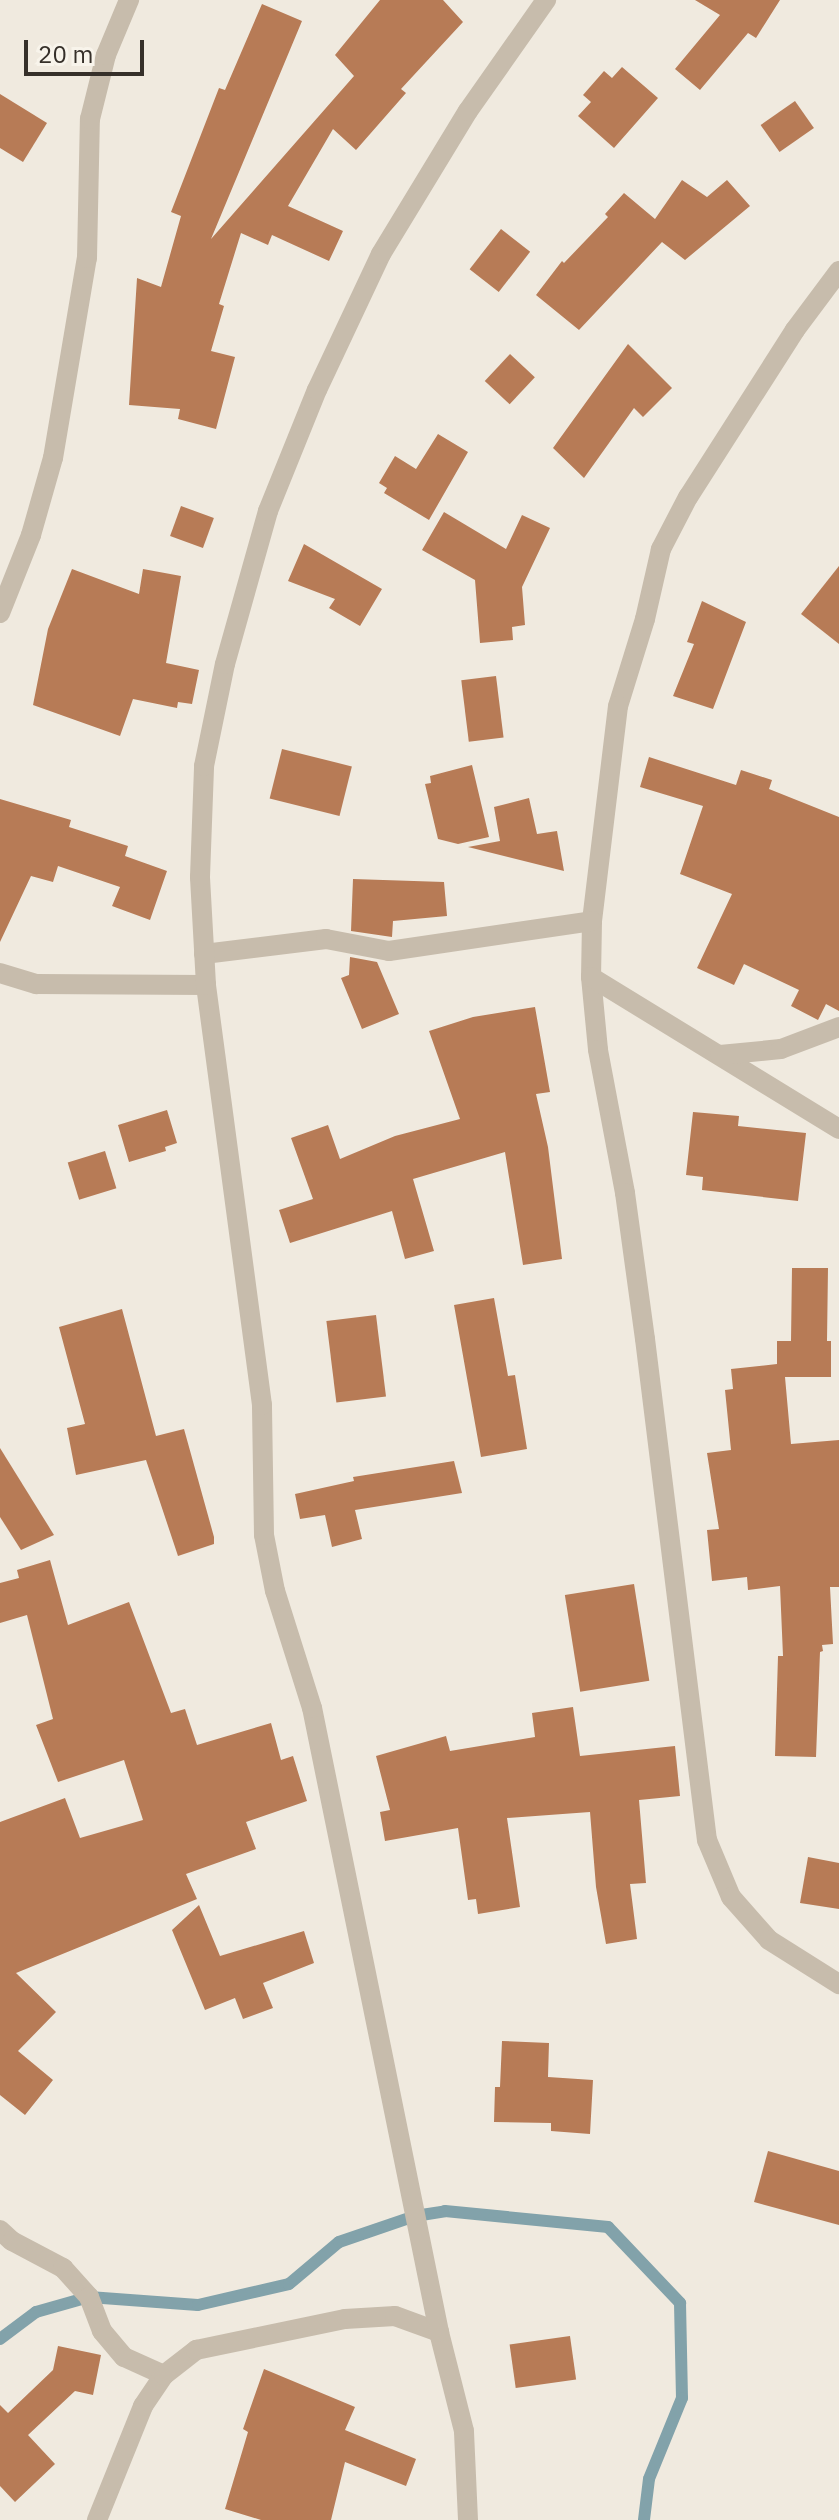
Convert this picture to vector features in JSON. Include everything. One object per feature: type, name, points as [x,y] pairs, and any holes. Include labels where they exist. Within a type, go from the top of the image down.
[{"type":"street","points":[[0,613],[31,535],[53,458],[87,258],[90,119],[106,55],[129,0]]},
{"type":"street","points":[[468,2520],[464,2431],[439,2332],[312,1708],[275,1591],[264,1535],[262,1405],[206,985],[200,877],[204,766],[225,664],[268,511],[317,390],[381,254],[468,111],[546,0]]},
{"type":"street","points":[[839,271],[795,330],[688,497],[661,549],[645,619],[618,706],[592,921],[591,977],[598,1050],[625,1193],[643,1324],[707,1840],[731,1897],[769,1940],[839,1984]]},
{"type":"street","points":[[204,954],[326,939],[389,951],[592,921]]},
{"type":"street","points":[[0,973],[36,984],[206,985]]},
{"type":"street","points":[[591,977],[839,1129]]},
{"type":"street","points":[[720,1055],[781,1049],[839,1027]]},
{"type":"street","points":[[0,2230],[12,2241],[63,2268],[89,2297],[102,2331],[124,2357],[164,2375]]},
{"type":"street","points":[[97,2520],[143,2406],[164,2375],[196,2350],[345,2319],[395,2316],[439,2332]]},
{"type":"building","points":[[380,0],[443,0],[463,22],[401,89],[406,93],[356,150],[333,129],[288,206],[343,231],[329,261],[272,235],[268,245],[241,233],[219,304],[224,306],[211,351],[235,357],[216,429],[178,419],[180,409],[129,405],[137,278],[161,287],[181,216],[171,212],[219,88],[225,90],[262,4],[302,21],[211,239],[354,76],[335,55]]},
{"type":"building","points":[[695,0],[780,0],[756,38],[748,33],[700,90],[675,69],[720,15]]},
{"type":"building","points":[[622,67],[658,98],[614,148],[578,116],[591,102],[583,95],[604,71],[612,78]]},
{"type":"building","points":[[0,94],[47,123],[23,162],[0,148]]},
{"type":"building","points":[[795,101],[814,128],[780,152],[761,125]]},
{"type":"building","points":[[682,180],[707,197],[727,180],[750,206],[685,260],[662,242],[579,330],[536,295],[562,261],[564,263],[608,217],[605,214],[624,193],[655,219]]},
{"type":"building","points":[[501,229],[530,252],[499,292],[470,269]]},
{"type":"building","points":[[628,344],[672,388],[643,417],[634,408],[584,478],[553,448]]},
{"type":"building","points":[[510,354],[535,377],[510,404],[485,381]]},
{"type":"building","points":[[438,434],[468,452],[429,520],[384,493],[387,488],[379,483],[395,456],[416,469]]},
{"type":"building","points":[[181,506],[214,518],[203,548],[170,536]]},
{"type":"building","points":[[444,512],[506,549],[522,515],[550,528],[522,587],[525,625],[512,627],[513,640],[480,643],[475,580],[422,550]]},
{"type":"building","points":[[304,544],[382,589],[360,626],[329,608],[335,599],[288,581]]},
{"type":"building","points":[[839,566],[839,644],[801,614]]},
{"type":"building","points":[[72,569],[139,594],[143,569],[181,576],[166,663],[199,670],[192,704],[178,702],[177,708],[133,699],[120,736],[33,705],[48,629]]},
{"type":"building","points":[[702,601],[746,622],[713,709],[673,696],[694,644],[687,642]]},
{"type":"building","points":[[496,676],[504,738],[469,742],[461,680]]},
{"type":"building","points":[[282,749],[352,766],[340,816],[270,798]]},
{"type":"building","points":[[649,757],[736,785],[741,770],[772,780],[769,789],[839,817],[839,1011],[826,1004],[818,1020],[791,1006],[799,990],[744,964],[734,985],[697,968],[732,894],[680,874],[703,806],[640,787]]},
{"type":"building","points":[[472,765],[489,837],[458,844],[438,839],[425,784],[431,783],[430,776]]},
{"type":"building","points":[[529,798],[537,834],[557,831],[564,871],[468,847],[500,841],[494,807]]},
{"type":"building","points":[[0,799],[71,820],[69,827],[128,846],[125,856],[167,871],[150,920],[112,906],[120,887],[58,866],[53,882],[31,876],[0,942]]},
{"type":"building","points":[[353,879],[444,882],[447,916],[393,921],[392,937],[351,931]]},
{"type":"building","points":[[350,957],[377,962],[399,1014],[362,1029],[341,978],[349,975]]},
{"type":"building","points":[[535,1007],[550,1092],[536,1094],[548,1147],[562,1259],[523,1265],[505,1152],[413,1179],[434,1251],[405,1259],[392,1211],[290,1243],[279,1210],[313,1199],[291,1138],[328,1125],[340,1159],[395,1136],[460,1119],[429,1031],[473,1017]]},
{"type":"building","points":[[167,1110],[177,1143],[165,1147],[166,1151],[129,1162],[118,1125]]},
{"type":"building","points":[[693,1112],[739,1116],[738,1126],[806,1133],[798,1201],[702,1190],[703,1177],[686,1175]]},
{"type":"building","points":[[105,1151],[116,1188],[79,1200],[68,1162]]},
{"type":"building","points":[[792,1268],[828,1268],[827,1341],[831,1341],[831,1377],[785,1377],[791,1444],[839,1440],[839,1587],[830,1587],[833,1644],[822,1645],[823,1651],[820,1652],[816,1757],[775,1756],[778,1656],[783,1656],[780,1586],[748,1590],[747,1577],[712,1581],[707,1530],[719,1529],[707,1453],[731,1450],[725,1390],[733,1389],[731,1369],[777,1364],[777,1341],[791,1341]]},
{"type":"building","points":[[494,1298],[508,1376],[515,1375],[527,1449],[481,1457],[454,1305]]},
{"type":"building","points":[[122,1309],[156,1436],[184,1429],[214,1537],[214,1544],[178,1556],[146,1460],[76,1475],[67,1428],[85,1424],[59,1327]]},
{"type":"building","points":[[376,1315],[386,1396],[336,1402],[326,1321]]},
{"type":"building","points":[[0,1448],[54,1535],[21,1550],[0,1517]]},
{"type":"building","points":[[454,1461],[462,1493],[355,1510],[362,1539],[332,1547],[325,1515],[300,1519],[295,1494],[354,1481],[353,1477]]},
{"type":"building","points":[[50,1560],[68,1625],[129,1602],[171,1713],[185,1709],[197,1745],[271,1723],[281,1760],[293,1756],[307,1801],[246,1822],[256,1849],[186,1874],[197,1899],[16,1973],[56,2012],[18,2051],[53,2080],[25,2115],[0,2095],[0,1822],[65,1798],[80,1838],[143,1820],[124,1760],[58,1782],[36,1725],[53,1719],[27,1615],[0,1623],[0,1583],[19,1578],[17,1570]]},
{"type":"building","points":[[634,1584],[649,1681],[580,1692],[565,1595]]},
{"type":"building","points":[[573,1707],[580,1756],[675,1746],[680,1796],[639,1800],[646,1883],[630,1884],[637,1939],[606,1944],[596,1887],[590,1812],[507,1818],[520,1907],[478,1914],[476,1899],[468,1900],[458,1828],[385,1841],[380,1812],[390,1810],[376,1756],[446,1736],[450,1751],[535,1737],[532,1713]]},
{"type":"building","points":[[808,1857],[839,1863],[839,1909],[800,1903]]},
{"type":"building","points":[[199,1905],[220,1956],[304,1931],[314,1963],[263,1983],[273,2008],[243,2019],[235,1998],[205,2010],[172,1930]]},
{"type":"building","points":[[502,2041],[549,2043],[548,2077],[593,2080],[590,2134],[551,2131],[551,2123],[494,2122],[495,2087],[500,2087]]},
{"type":"building","points":[[768,2151],[839,2171],[839,2225],[754,2202]]},
{"type":"building","points":[[570,2336],[576,2380],[516,2388],[510,2344]]},
{"type":"building","points":[[58,2346],[101,2355],[93,2395],[75,2391],[28,2435],[55,2464],[15,2502],[0,2486],[0,2405],[8,2413],[53,2370]]},
{"type":"building","points":[[264,2369],[355,2407],[345,2430],[416,2459],[406,2486],[345,2462],[331,2520],[261,2520],[225,2509],[248,2432],[243,2429]]},
{"type":"waterway","points":[[0,2339],[36,2312],[89,2297],[198,2305],[289,2284],[339,2242],[415,2216],[445,2211],[608,2227],[680,2303],[682,2398],[649,2479],[644,2520]]}]
